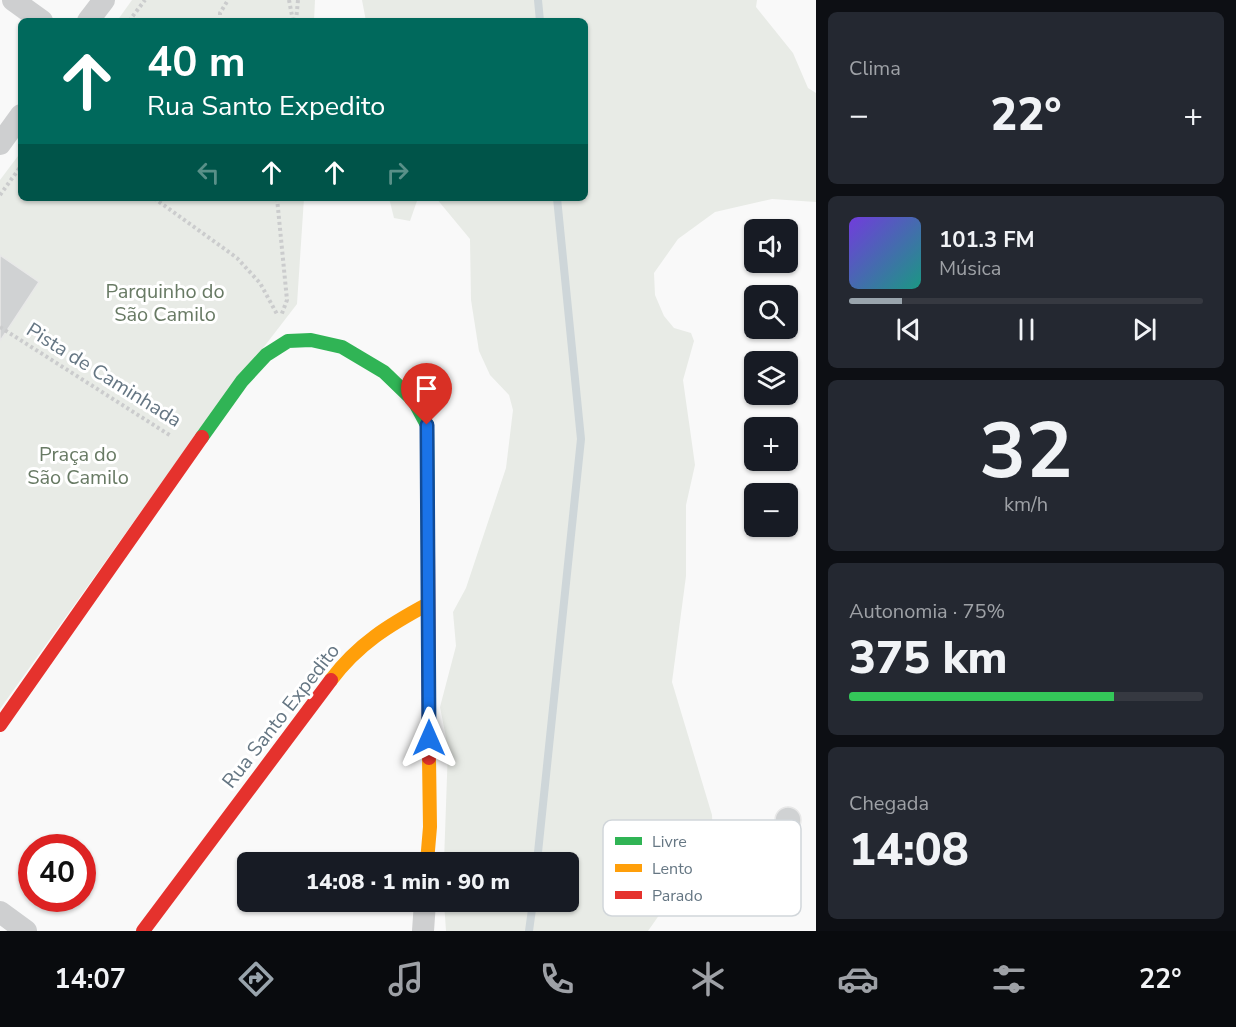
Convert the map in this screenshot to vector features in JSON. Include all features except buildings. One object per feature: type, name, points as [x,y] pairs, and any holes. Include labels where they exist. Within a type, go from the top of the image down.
[{"type":"street","points":[[13,0],[38,18]]},
{"type":"street","points":[[90,18],[104,0]]},
{"type":"street","points":[[0,144],[18,119]]},
{"type":"street","points":[[0,725],[242,381],[266,355],[288,341],[311,340],[342,347],[384,372],[414,401],[427,425],[428,852]]},
{"type":"street","name":"Rua Santo Expedito","points":[[143,931],[337,672],[363,644],[396,621],[428,604]]},
{"type":"street","points":[[0,912],[26,931]]},
{"type":"street","points":[[423,931],[424,912]]},
{"type":"path","points":[[131,18],[145,0]]},
{"type":"path","points":[[220,18],[220,13],[228,0]]},
{"type":"path","points":[[289,0],[294,18]]},
{"type":"path","points":[[295,18],[298,0]]},
{"type":"path","points":[[0,195],[18,170]]},
{"type":"path","points":[[158,201],[237,258],[260,284],[280,319],[287,300],[277,201]]},
{"type":"path","name":"Pista de Caminhada","points":[[0,327],[179,441]]},
{"type":"green space","points":[[132,0],[315,0],[314,18],[119,18]]},
{"type":"green space","points":[[362,0],[757,0],[756,7],[793,53],[808,88],[816,93],[816,202],[772,199],[715,212],[678,239],[654,273],[655,295],[664,316],[674,328],[691,333],[694,341],[683,380],[695,465],[686,505],[686,576],[672,682],[712,820],[603,820],[603,916],[658,916],[648,931],[446,931],[445,912],[579,912],[579,852],[444,852],[448,748],[440,707],[456,646],[453,612],[466,588],[506,468],[513,410],[509,395],[490,375],[479,351],[471,300],[470,239],[438,201],[588,201],[588,18],[365,18]]},
{"type":"green space","points":[[18,156],[18,201],[304,201],[297,304],[190,443],[0,709],[0,180]]},
{"type":"green space","points":[[390,201],[417,201],[410,221],[394,218]]},
{"type":"waterway","points":[[538,0],[540,18]]},
{"type":"waterway","points":[[538,852],[581,439],[557,201]]},
{"type":"waterway","points":[[529,931],[532,912]]},
{"type":"traffic: fast","points":[[202,437],[242,381],[266,355],[288,341],[311,340],[342,347],[384,372],[414,401],[427,425],[428,550]]},
{"type":"traffic: slow","points":[[331,680],[341,667],[375,636],[428,604]]},
{"type":"traffic: slow","points":[[428,852],[430,827],[429,758]]},
{"type":"traffic: jam","points":[[0,725],[202,437]]},
{"type":"traffic: jam","points":[[428,550],[429,758]]},
{"type":"traffic: jam","points":[[143,931],[331,680]]},
{"type":"route","points":[[427,425],[429,738]]},
{"type":"park label","name":"Parquinho do São Camilo","points":[[165,302]]},
{"type":"park label","name":"Praça do São Camilo","points":[[78,466]]}]
